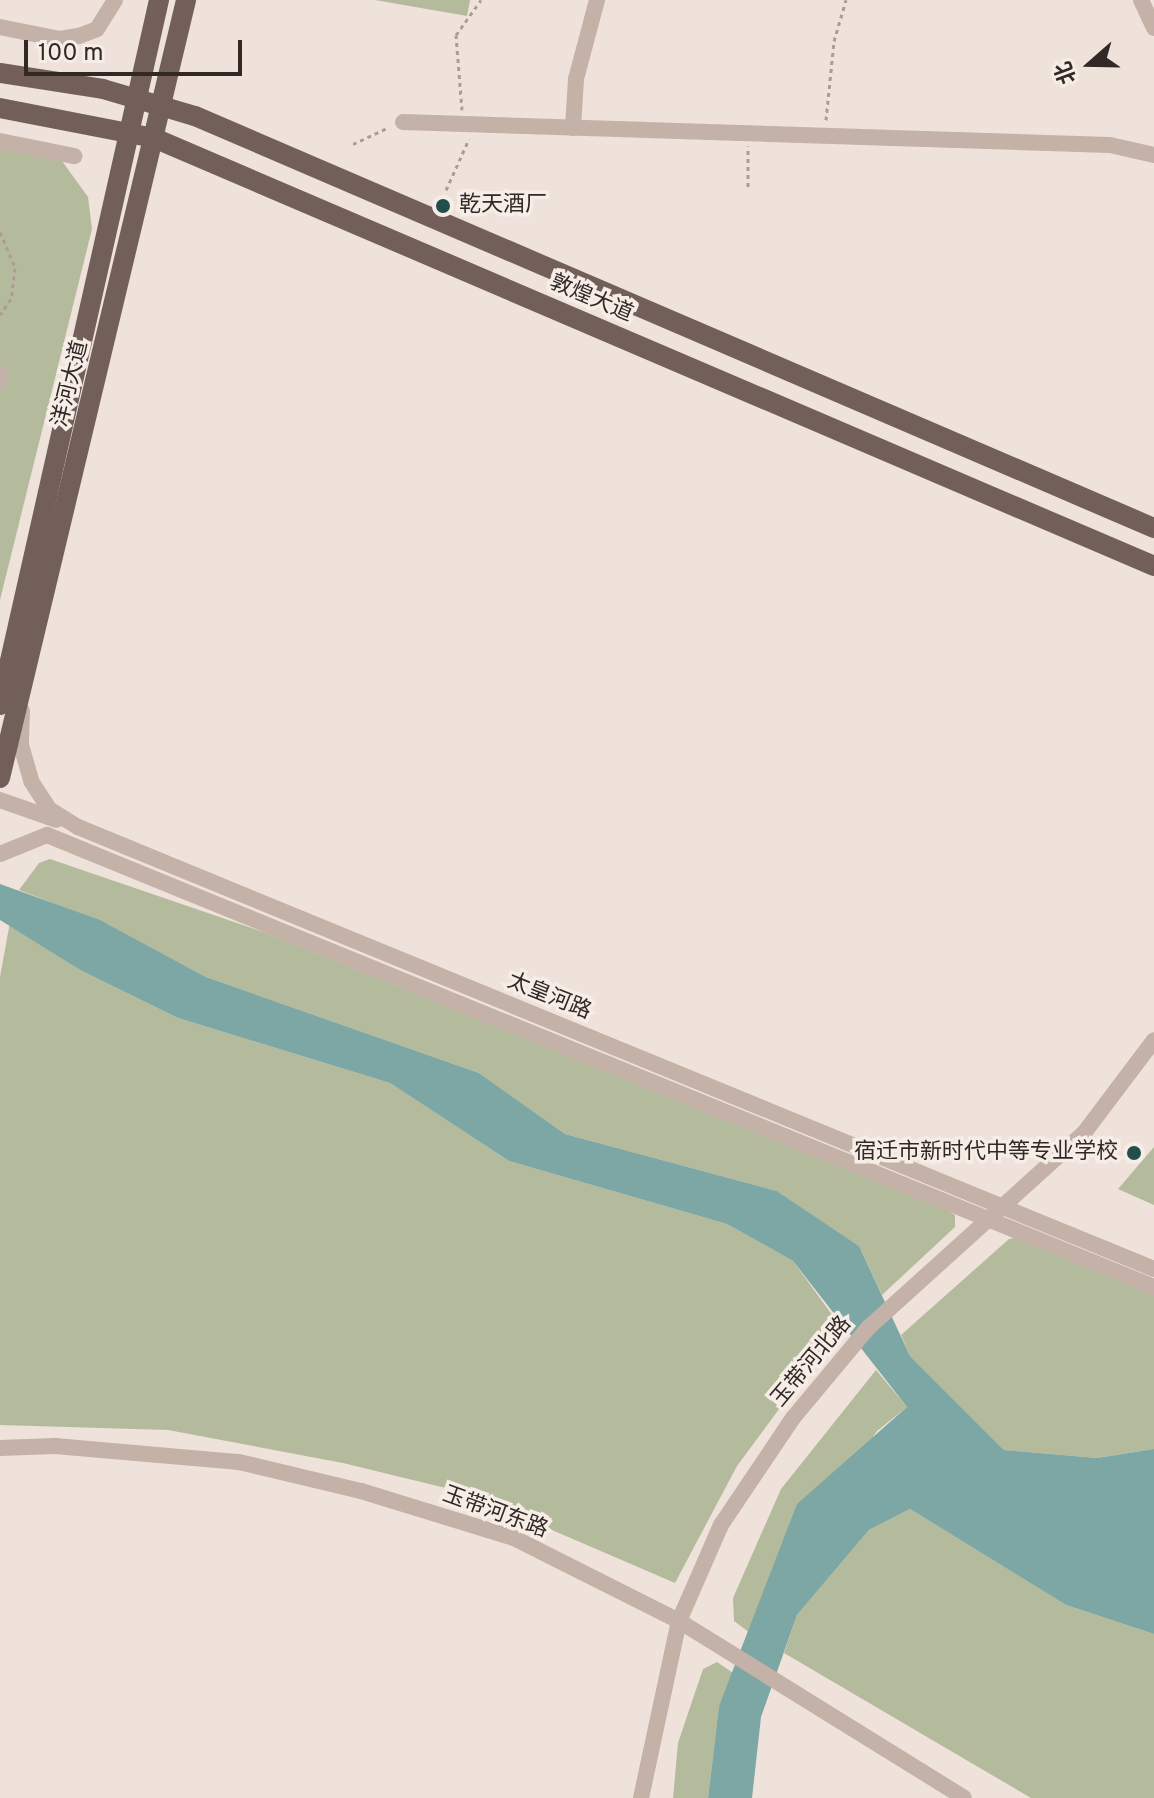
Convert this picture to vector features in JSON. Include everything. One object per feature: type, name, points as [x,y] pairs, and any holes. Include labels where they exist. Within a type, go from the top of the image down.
[{"type":"main road","name":"洋河大道","points":[[0,705],[159,0]]},
{"type":"main road","name":"洋河大道","points":[[0,778],[154,138],[165,105],[186,0]]},
{"type":"main road","name":"敦煌大道","points":[[0,73],[165,105],[1154,528]]},
{"type":"main road","name":"敦煌大道","points":[[0,108],[154,138],[1154,566]]},
{"type":"street","points":[[0,27],[59,39],[79,36],[97,29],[115,0]]},
{"type":"street","points":[[573,128],[576,79],[597,0]]},
{"type":"street","points":[[1144,1],[1154,28]]},
{"type":"street","points":[[403,122],[1110,145],[1154,155]]},
{"type":"street","points":[[0,141],[74,156]]},
{"type":"street","points":[[0,373],[0,382]]},
{"type":"street","name":"太皇河路","points":[[22,688],[21,745],[31,781],[49,809],[78,827],[1000,1213],[1154,1287]]},
{"type":"street","points":[[0,778],[4,801],[78,827]]},
{"type":"street","name":"太皇河路","points":[[4,801],[47,835],[1000,1213],[1154,1269]]},
{"type":"street","points":[[0,854],[47,835]]},
{"type":"street","name":"玉带河北路","points":[[641,1798],[679,1621],[721,1525],[793,1418],[868,1328],[1000,1213],[1084,1133],[1154,1040]]},
{"type":"street","name":"玉带河东路","points":[[0,1448],[55,1446],[239,1462],[361,1491],[514,1538],[679,1621],[964,1798]]},
{"type":"path","points":[[446,190],[468,125],[456,35],[481,0]]},
{"type":"path","points":[[826,136],[834,41],[846,0]]},
{"type":"path","points":[[353,144],[403,122]]},
{"type":"path","points":[[748,187],[749,134]]},
{"type":"path","points":[[0,232],[15,268],[11,299],[0,315]]},
{"type":"green space","points":[[375,0],[470,0],[467,16]]},
{"type":"green space","points":[[0,149],[62,161],[88,197],[92,229],[0,600]]},
{"type":"green space","points":[[50,859],[266,933],[943,1208],[955,1215],[955,1227],[882,1295],[859,1246],[777,1191],[565,1134],[479,1073],[206,977],[107,924],[19,890],[39,863]]},
{"type":"green space","points":[[10,922],[82,971],[178,1018],[390,1083],[509,1161],[727,1224],[793,1261],[846,1334],[799,1382],[737,1466],[675,1583],[466,1493],[343,1463],[168,1430],[0,1425],[0,977]]},
{"type":"green space","points":[[1154,1147],[1154,1205],[1118,1189]]},
{"type":"green space","points":[[1022,1237],[1154,1293],[1154,1449],[1097,1458],[1004,1450],[910,1356],[901,1335],[1009,1239]]},
{"type":"green space","points":[[876,1370],[907,1407],[877,1431],[771,1584],[750,1633],[734,1621],[733,1598],[781,1489]]},
{"type":"green space","points":[[910,1509],[1066,1605],[1154,1634],[1154,1798],[1031,1798],[784,1653],[797,1615],[869,1530]]},
{"type":"green space","points":[[717,1662],[733,1673],[719,1706],[708,1798],[673,1798],[678,1743],[703,1669]]},
{"type":"water","points":[[0,884],[100,920],[206,977],[479,1073],[565,1134],[777,1191],[859,1246],[910,1356],[1004,1450],[1097,1458],[1154,1449],[1154,1634],[1066,1605],[910,1509],[869,1530],[797,1615],[761,1717],[752,1798],[708,1798],[719,1706],[797,1504],[907,1407],[793,1261],[727,1224],[509,1161],[390,1083],[178,1018],[82,971],[0,920]]},
{"type":"place","name":"乾天酒厂","points":[[443,206]]},
{"type":"place","name":"宿迁市新时代中等专业学校","points":[[1134,1153]]}]
